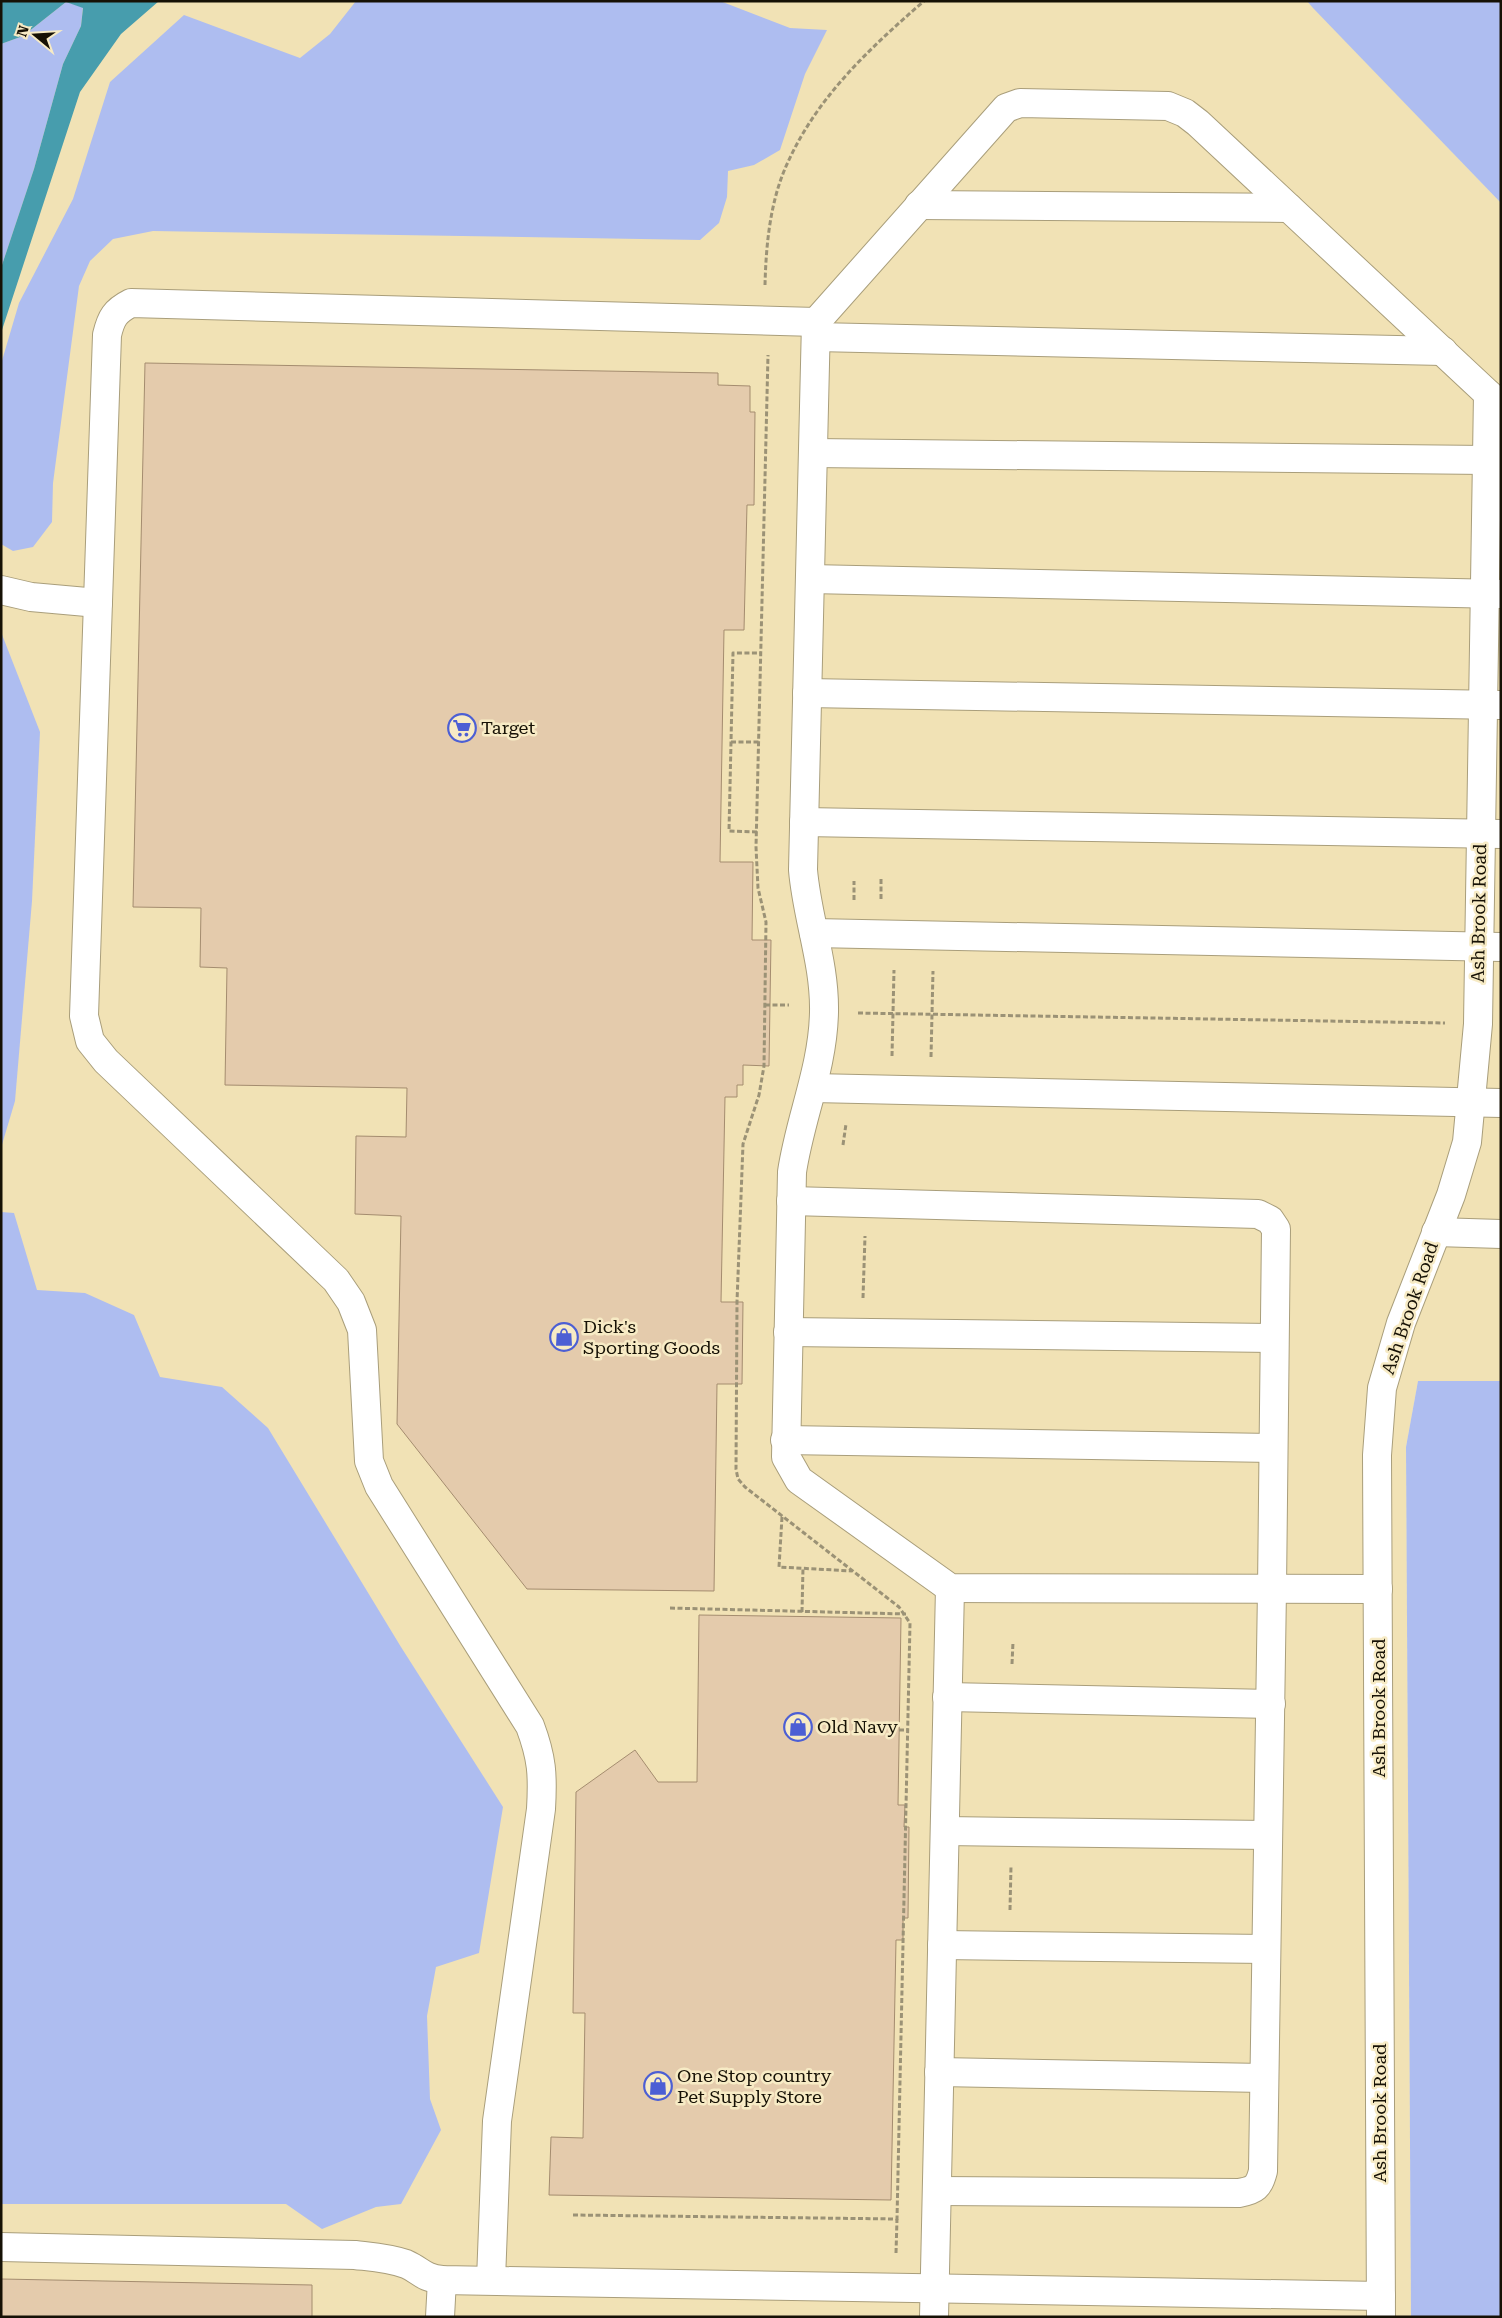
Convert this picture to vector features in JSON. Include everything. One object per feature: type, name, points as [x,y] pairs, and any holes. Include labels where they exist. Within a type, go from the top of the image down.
[{"type":"street","points":[[1378,1589],[950,1588],[799,1480],[786,1457],[792,1172],[796,1143],[813,1088],[823,1039],[824,1012],[824,978],[805,889],[804,822],[816,329],[919,205],[1006,108],[1020,103],[1151,104],[1168,106],[1186,113],[1494,400]]},
{"type":"street","points":[[919,205],[1289,208]]},
{"type":"street","points":[[491,2280],[497,2121],[542,1809],[543,1778],[540,1752],[530,1726],[379,1486],[369,1461],[362,1330],[352,1302],[336,1280],[106,1061],[90,1041],[84,1016],[107,335],[110,320],[118,309],[131,303],[764,321],[816,329],[1442,351]]},
{"type":"street","name":"Ash Brook Road","points":[[1381,2306],[1377,1455],[1382,1388],[1400,1323],[1436,1232],[1467,1142],[1478,1024],[1490,947],[1493,594],[1487,460],[1494,400]]},
{"type":"street","points":[[813,453],[1487,460]]},
{"type":"street","points":[[810,580],[1493,594]]},
{"type":"street","points":[[1,590],[31,597],[98,603]]},
{"type":"street","points":[[807,693],[1492,705]]},
{"type":"street","points":[[804,822],[1491,834]]},
{"type":"street","points":[[814,933],[1490,947]]},
{"type":"street","points":[[813,1088],[1501,1103]]},
{"type":"street","points":[[792,1201],[1258,1214],[1270,1220],[1276,1229],[1271,1704],[1263,2171],[1260,2184],[1252,2191],[1229,2193],[937,2191]]},
{"type":"street","points":[[1436,1232],[1501,1234]]},
{"type":"street","points":[[788,1332],[1274,1338]]},
{"type":"street","points":[[785,1440],[1273,1448]]},
{"type":"street","points":[[934,2317],[950,1588]]},
{"type":"street","points":[[948,1696],[1271,1704]]},
{"type":"street","points":[[945,1831],[1268,1835]]},
{"type":"street","points":[[942,1945],[1266,1950]]},
{"type":"street","points":[[940,2072],[1264,2078]]},
{"type":"street","points":[[1,2247],[354,2255],[387,2259],[407,2265],[420,2274],[442,2280],[935,2288],[1381,2306]]},
{"type":"street","points":[[440,2317],[442,2280]]},
{"type":"path","points":[[764,321],[766,256],[774,206],[787,163],[809,123],[840,80],[888,32],[924,1]]},
{"type":"path","points":[[757,832],[729,831],[733,653],[761,653]]},
{"type":"path","points":[[731,742],[759,742]]},
{"type":"path","points":[[893,1036],[894,989]]},
{"type":"path","points":[[932,992],[932,1038]]},
{"type":"path","points":[[765,1005],[792,1006]]},
{"type":"path","points":[[856,1013],[1448,1023]]},
{"type":"path","points":[[843,1145],[846,1118]]},
{"type":"path","points":[[861,1333],[867,1203]]},
{"type":"path","points":[[782,1516],[779,1567],[853,1571]]},
{"type":"path","points":[[802,1612],[803,1568]]},
{"type":"path","points":[[670,1608],[906,1614]]},
{"type":"path","points":[[899,1730],[908,1730]]},
{"type":"path","points":[[1010,1946],[1012,1832]]},
{"type":"shaded area","points":[[1,1],[1307,1],[1501,203],[1501,1381],[1418,1381],[1406,1447],[1411,2317],[1,2317]]},
{"type":"shaded area","points":[[1,1],[159,1],[121,34],[80,92],[1,333],[1,268],[34,169],[63,64],[81,26],[83,8],[66,2],[23,36],[1,44]]},
{"type":"shaded area","points":[[356,1],[720,1],[790,28],[827,30],[805,74],[780,150],[754,165],[728,171],[727,197],[719,223],[700,240],[153,231],[113,239],[90,261],[79,286],[53,483],[52,522],[33,547],[13,551],[1,544],[1,364],[19,303],[73,199],[110,82],[184,15],[300,58],[330,34]]},
{"type":"shaded area","points":[[1307,1],[1501,1],[1501,203],[1313,8]]},
{"type":"shaded area","points":[[66,2],[83,7],[81,26],[63,64],[34,169],[1,268],[1,44],[23,36]]},
{"type":"shaded area","points":[[1,632],[40,732],[32,901],[15,1101],[1,1148]]},
{"type":"shaded area","points":[[1,1212],[14,1213],[37,1290],[85,1293],[134,1315],[160,1377],[222,1387],[268,1428],[401,1647],[503,1807],[479,1953],[436,1967],[427,2016],[430,2099],[441,2130],[401,2204],[376,2207],[322,2229],[286,2204],[1,2204]]},
{"type":"shaded area","points":[[1418,1381],[1501,1381],[1501,2317],[1411,2317],[1406,1447]]},
{"type":"building","points":[[145,363],[718,373],[718,385],[750,386],[750,412],[755,412],[754,505],[747,505],[744,630],[724,630],[720,862],[753,862],[752,940],[771,940],[769,1066],[743,1065],[743,1085],[737,1085],[737,1097],[725,1097],[721,1302],[743,1302],[742,1384],[717,1384],[714,1591],[527,1589],[397,1424],[401,1216],[355,1214],[356,1136],[406,1137],[407,1088],[225,1085],[227,968],[200,967],[201,908],[133,907]]},
{"type":"building","points":[[699,1615],[901,1618],[898,1805],[905,1805],[904,1827],[909,1827],[908,1918],[903,1918],[903,1940],[896,1940],[891,2200],[549,2195],[551,2137],[583,2138],[585,2013],[573,2013],[576,1792],[635,1750],[658,1782],[697,1782]]},
{"type":"building","points":[[1,2279],[312,2285],[312,2317],[1,2317]]},
{"type":"place","name":"Target","points":[[462,728]]},
{"type":"place","name":"Dick's Sporting Goods","points":[[564,1337]]},
{"type":"place","name":"Old Navy","points":[[798,1727]]},
{"type":"place","name":"One Stop country Pet Supply Store","points":[[658,2086]]}]
